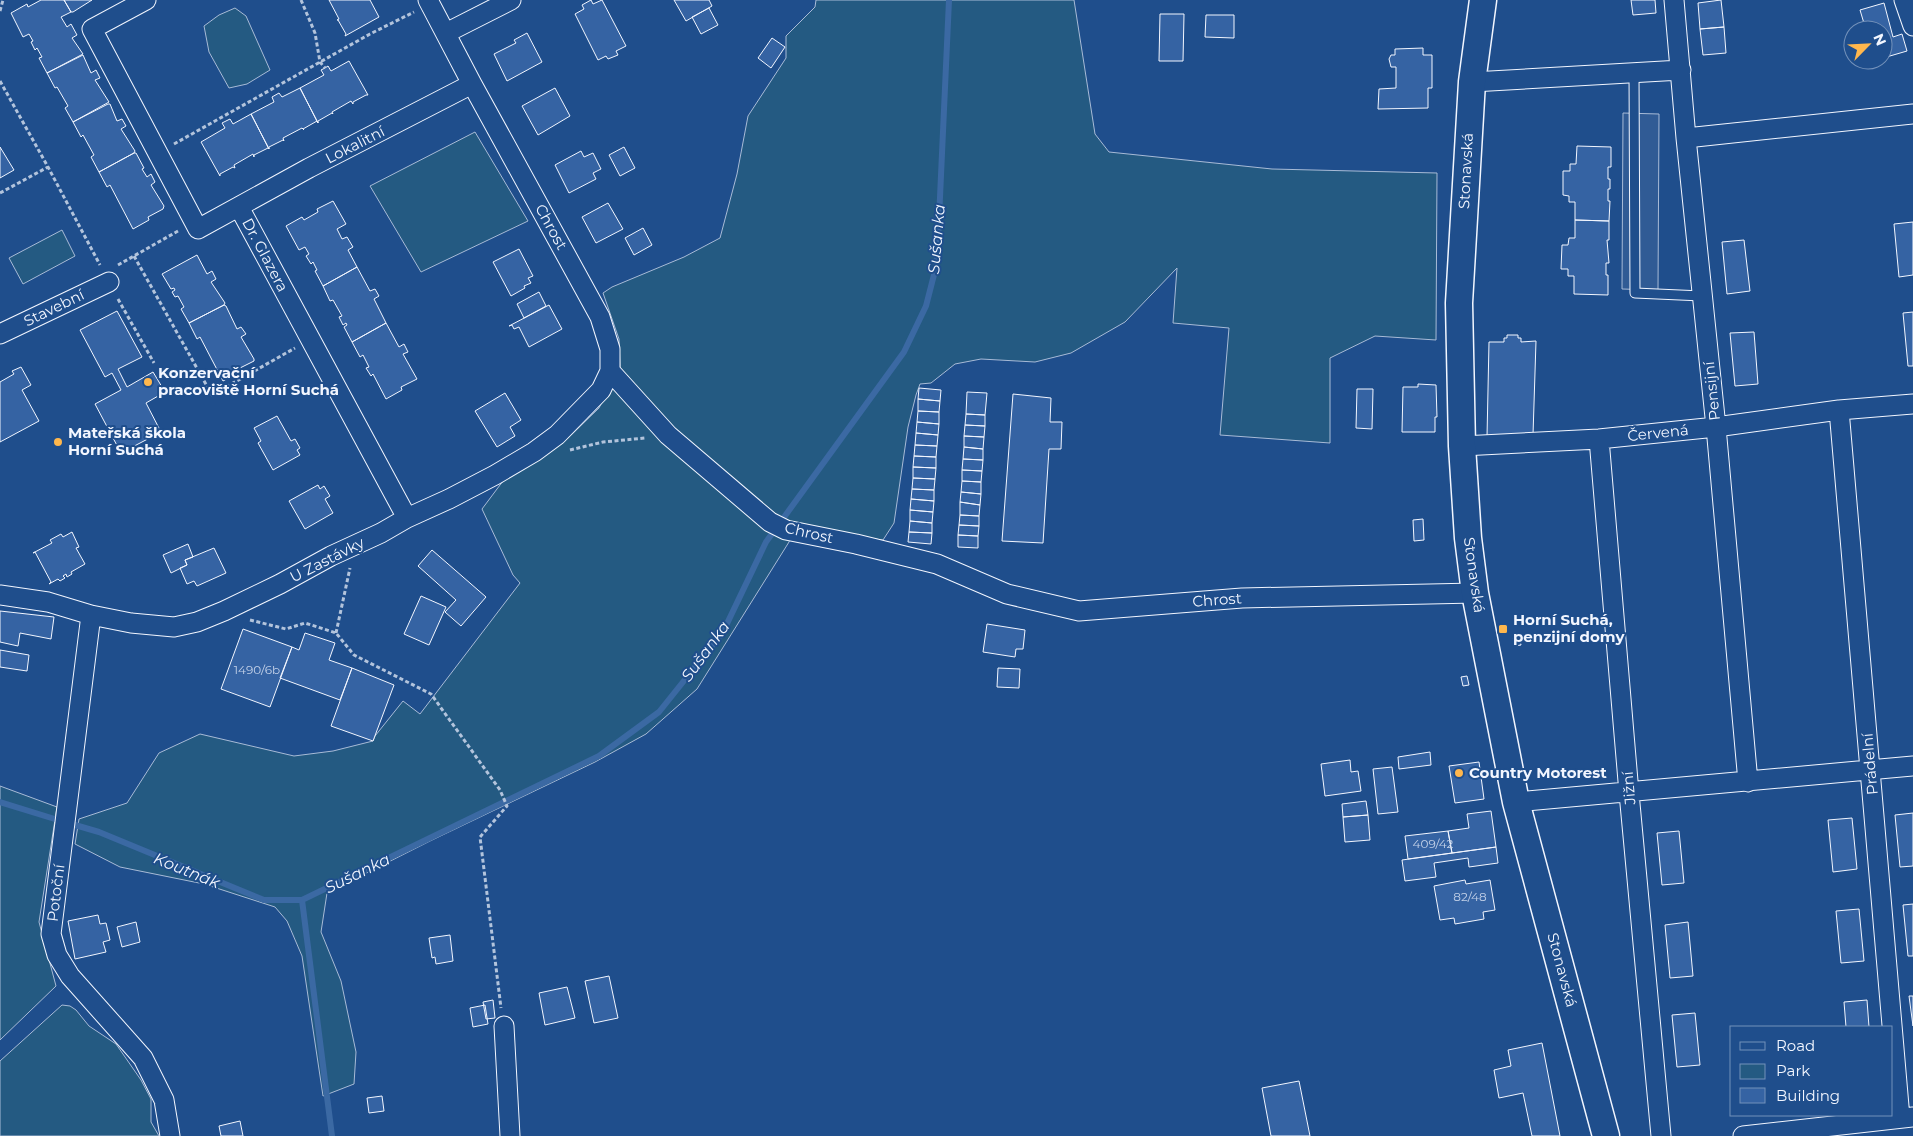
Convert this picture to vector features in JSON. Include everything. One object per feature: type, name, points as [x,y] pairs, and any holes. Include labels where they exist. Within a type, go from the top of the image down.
[{"type":"main road","name":"Stonavská","points":[[1483,0],[1472,82],[1459,304],[1462,446],[1468,538],[1475,593],[1516,802],[1606,1136]]},
{"type":"street","points":[[146,0],[92,29],[194,223]]},
{"type":"street","points":[[446,33],[511,0]]},
{"type":"street","name":"Pensijní","points":[[1674,0],[1686,138],[1716,427],[1748,782]]},
{"type":"street","points":[[1904,0],[1913,26]]},
{"type":"street","name":"Chrost","points":[[429,2],[600,317],[610,348],[610,371],[668,435],[778,526],[937,564],[1007,594],[1079,611],[1242,598],[1475,593]]},
{"type":"street","points":[[1472,82],[1681,70]]},
{"type":"street","name":"Lokalitní","points":[[239,207],[472,84]]},
{"type":"street","points":[[1686,138],[1913,114]]},
{"type":"street","name":"Dr. Glazera","points":[[194,223],[198,229],[239,207],[406,518]]},
{"type":"street","name":"Stavební","points":[[0,334],[106,277]]},
{"type":"street","name":"U Zastávky","points":[[0,595],[48,602],[131,623],[174,627],[197,622],[280,584],[331,556],[381,533],[406,518],[450,499],[534,452],[578,415],[601,390],[610,371]]},
{"type":"street","name":"Červená","points":[[1462,446],[1599,439],[1716,427],[1839,410],[1913,404]]},
{"type":"street","name":"Prádelní","points":[[1839,410],[1870,769],[1906,1118]]},
{"type":"street","name":"Jižní","points":[[1599,439],[1661,1136]]},
{"type":"street","name":"Potoční","points":[[91,614],[51,934],[57,955],[70,976],[143,1058],[164,1100],[170,1136]]},
{"type":"street","points":[[1516,802],[1913,766]]},
{"type":"street","points":[[504,1026],[510,1136]]},
{"type":"street","points":[[1743,1136],[1906,1118]]},
{"type":"lane","points":[[1634,73],[1636,294],[1702,296]]},
{"type":"path","points":[[0,12],[3,0]]},
{"type":"path","points":[[301,0],[315,33],[320,62],[325,68]]},
{"type":"path","points":[[158,154],[429,2]]},
{"type":"path","points":[[0,81],[154,363]]},
{"type":"path","points":[[0,194],[48,166]]},
{"type":"path","points":[[106,277],[134,256],[194,223]]},
{"type":"path","points":[[134,256],[212,394],[310,339]]},
{"type":"path","points":[[566,451],[603,442],[668,435]]},
{"type":"path","points":[[336,633],[356,544]]},
{"type":"path","points":[[220,612],[286,629],[305,623],[336,633],[354,655],[431,694],[500,790],[507,806],[480,837],[504,1026]]},
{"type":"green space","points":[[816,0],[1074,0],[1095,134],[1109,152],[1272,169],[1437,173],[1436,340],[1375,336],[1330,358],[1330,443],[1220,435],[1229,328],[1173,323],[1177,268],[1125,322],[1071,353],[1035,362],[981,359],[955,364],[931,383],[920,384],[908,427],[894,523],[883,540],[796,525],[789,542],[697,689],[646,734],[595,762],[327,893],[321,932],[341,981],[356,1052],[354,1084],[323,1096],[302,956],[287,921],[275,907],[204,884],[120,867],[75,844],[79,819],[127,803],[159,753],[200,734],[294,756],[333,751],[373,741],[403,701],[420,714],[520,583],[513,575],[482,509],[506,477],[566,440],[599,408],[620,367],[619,339],[603,293],[612,287],[684,257],[720,238],[737,174],[748,116],[786,58],[786,36],[815,7]]},
{"type":"green space","points":[[235,8],[246,16],[270,70],[247,84],[229,88],[209,52],[204,26],[219,15]]},
{"type":"green space","points":[[475,132],[528,221],[421,272],[370,186]]},
{"type":"green space","points":[[62,230],[75,256],[23,284],[9,258]]},
{"type":"green space","points":[[0,786],[57,807],[39,922],[56,986],[0,1040]]},
{"type":"green space","points":[[62,1005],[70,1006],[76,1010],[89,1026],[116,1044],[141,1080],[151,1099],[151,1122],[159,1136],[0,1136],[0,1061]]},
{"type":"shaded area","points":[[1623,113],[1659,114],[1658,290],[1622,289]]},
{"type":"building","points":[[41,0],[64,0],[71,12],[61,17],[67,27],[71,24],[77,35],[72,38],[83,54],[47,73],[39,58],[42,57],[37,48],[35,50],[29,34],[23,37],[11,13],[27,4],[28,7]]},
{"type":"building","points":[[64,0],[92,0],[71,12]]},
{"type":"building","points":[[329,0],[370,0],[379,17],[345,36],[346,34],[337,20],[339,19]]},
{"type":"building","points":[[591,0],[593,4],[602,0],[626,46],[616,51],[618,55],[608,59],[606,56],[598,60],[575,14],[584,9],[582,5]]},
{"type":"building","points":[[674,0],[709,0],[712,6],[686,21]]},
{"type":"building","points":[[1631,0],[1655,0],[1656,13],[1633,15]]},
{"type":"building","points":[[1721,0],[1724,27],[1700,29],[1698,3]]},
{"type":"building","points":[[1884,3],[1888,20],[1863,20],[1860,10]]},
{"type":"building","points":[[709,8],[718,25],[701,34],[692,17]]},
{"type":"building","points":[[1160,14],[1184,14],[1183,61],[1159,61]]},
{"type":"building","points":[[1206,15],[1234,15],[1234,38],[1205,37]]},
{"type":"building","points":[[1724,27],[1726,53],[1703,55],[1700,29]]},
{"type":"building","points":[[527,33],[542,62],[507,81],[494,54],[516,43],[514,40]]},
{"type":"building","points":[[1902,34],[1907,51],[1893,55],[1893,37]]},
{"type":"building","points":[[772,38],[785,47],[771,68],[758,58]]},
{"type":"building","points":[[1423,48],[1423,55],[1432,55],[1432,88],[1428,88],[1428,108],[1378,109],[1379,89],[1396,88],[1396,67],[1391,67],[1389,59],[1391,55],[1395,55],[1395,49]]},
{"type":"building","points":[[83,55],[91,73],[96,70],[100,78],[95,80],[109,102],[73,122],[65,108],[68,106],[47,73]]},
{"type":"building","points":[[349,61],[368,95],[353,102],[353,104],[351,101],[332,112],[333,114],[318,121],[318,123],[300,88],[324,75],[321,70],[328,66],[331,71]]},
{"type":"building","points":[[300,88],[317,121],[283,138],[284,141],[269,147],[269,149],[251,114],[274,102],[272,97],[279,93],[282,97]]},
{"type":"building","points":[[555,88],[570,116],[538,135],[522,106]]},
{"type":"building","points":[[110,104],[117,121],[122,119],[126,126],[121,129],[135,151],[99,172],[91,157],[94,155],[73,122]]},
{"type":"building","points":[[251,114],[269,149],[254,155],[254,157],[253,154],[234,165],[235,168],[233,167],[220,174],[220,176],[201,142],[225,128],[222,123],[230,119],[233,124]]},
{"type":"building","points":[[1577,146],[1611,147],[1611,167],[1608,167],[1608,179],[1610,179],[1610,189],[1608,189],[1608,201],[1610,201],[1609,221],[1575,220],[1575,202],[1569,202],[1569,196],[1563,195],[1563,171],[1570,171],[1570,164],[1576,164]]},
{"type":"building","points":[[0,147],[14,170],[0,178]]},
{"type":"building","points":[[624,147],[635,168],[620,176],[609,155]]},
{"type":"building","points":[[581,151],[584,157],[593,153],[601,169],[593,173],[596,179],[569,193],[555,165]]},
{"type":"building","points":[[136,153],[147,177],[151,174],[155,182],[151,185],[164,206],[163,209],[148,217],[149,220],[133,229],[110,185],[107,187],[99,172]]},
{"type":"building","points":[[333,201],[346,224],[337,229],[342,239],[347,237],[353,247],[348,250],[357,267],[323,286],[315,271],[317,270],[313,262],[311,264],[306,256],[309,254],[305,247],[299,250],[286,226],[302,217],[304,220],[318,212],[317,209]]},
{"type":"building","points":[[608,203],[623,229],[596,243],[582,217]]},
{"type":"building","points":[[1575,220],[1609,221],[1609,240],[1607,240],[1609,263],[1606,263],[1608,295],[1574,294],[1574,276],[1568,276],[1568,269],[1561,269],[1562,245],[1568,245],[1569,238],[1575,238]]},
{"type":"building","points":[[1913,222],[1913,275],[1899,277],[1894,224]]},
{"type":"building","points":[[643,228],[652,245],[634,255],[625,238]]},
{"type":"building","points":[[1744,240],[1750,291],[1727,294],[1722,242]]},
{"type":"building","points":[[519,249],[533,276],[528,278],[531,283],[511,296],[493,262]]},
{"type":"building","points":[[197,255],[207,274],[212,271],[216,279],[211,282],[225,303],[189,323],[181,309],[184,307],[178,296],[175,297],[172,292],[175,290],[174,288],[171,289],[162,274]]},
{"type":"building","points":[[357,267],[370,291],[375,289],[379,296],[374,299],[386,323],[352,342],[344,327],[347,325],[346,323],[343,325],[339,317],[342,316],[333,300],[330,301],[323,286]]},
{"type":"building","points":[[539,292],[546,306],[524,318],[517,304]]},
{"type":"building","points":[[224,305],[237,329],[241,327],[246,334],[241,337],[254,361],[238,369],[239,372],[223,381],[200,337],[197,339],[189,323]]},
{"type":"building","points":[[549,305],[562,329],[529,347],[519,327],[514,329],[512,325],[509,326]]},
{"type":"building","name":"Konzervační pracoviště Horní Suchá","points":[[117,311],[142,357],[118,369],[127,387],[153,372],[165,392],[146,403],[161,432],[121,453],[95,404],[121,390],[112,373],[105,377],[80,330]]},
{"type":"building","points":[[1913,312],[1913,366],[1908,366],[1903,313]]},
{"type":"building","points":[[386,323],[399,347],[404,344],[408,352],[403,354],[417,379],[401,387],[402,390],[386,399],[373,374],[371,376],[366,368],[369,367],[363,355],[360,357],[352,342]]},
{"type":"building","points":[[1754,332],[1758,384],[1735,386],[1730,333]]},
{"type":"building","points":[[1507,335],[1518,335],[1518,338],[1521,338],[1521,342],[1536,341],[1533,435],[1487,437],[1489,342],[1504,342],[1504,338],[1507,338]]},
{"type":"building","points":[[21,367],[31,385],[22,390],[39,421],[0,442],[0,382],[14,374],[12,371]]},
{"type":"building","points":[[1418,384],[1436,385],[1437,417],[1435,417],[1435,432],[1402,432],[1403,387],[1418,387]]},
{"type":"building","points":[[919,388],[941,390],[940,401],[918,399]]},
{"type":"building","points":[[1357,389],[1373,389],[1372,429],[1356,428]]},
{"type":"building","points":[[967,392],[987,393],[985,415],[966,414]]},
{"type":"building","points":[[505,393],[521,420],[510,427],[515,436],[497,447],[475,411]]},
{"type":"building","points":[[1013,394],[1051,398],[1050,422],[1062,422],[1061,449],[1049,449],[1043,543],[1002,541]]},
{"type":"building","points":[[918,399],[940,401],[939,412],[918,411]]},
{"type":"building","points":[[918,411],[939,412],[939,424],[917,422]]},
{"type":"building","points":[[966,414],[985,415],[985,426],[965,425]]},
{"type":"building","points":[[277,416],[291,441],[295,439],[300,448],[297,450],[300,455],[273,470],[258,443],[261,441],[254,428]]},
{"type":"building","points":[[917,422],[939,424],[938,435],[916,433]]},
{"type":"building","points":[[965,425],[985,426],[984,437],[964,436]]},
{"type":"building","points":[[916,433],[938,435],[937,446],[915,445]]},
{"type":"building","points":[[964,436],[984,437],[983,449],[964,447]]},
{"type":"building","points":[[915,445],[937,446],[936,457],[914,456]]},
{"type":"building","points":[[964,447],[983,449],[983,460],[963,459]]},
{"type":"building","points":[[914,456],[936,457],[936,468],[913,467]]},
{"type":"building","points":[[963,459],[983,460],[982,471],[962,470]]},
{"type":"building","points":[[913,467],[936,468],[935,479],[913,478]]},
{"type":"building","points":[[962,470],[982,471],[981,482],[962,481]]},
{"type":"building","points":[[913,478],[935,479],[934,490],[912,489]]},
{"type":"building","points":[[962,481],[981,482],[981,494],[961,492]]},
{"type":"building","points":[[318,485],[320,489],[324,486],[330,496],[325,499],[333,513],[305,529],[289,501]]},
{"type":"building","points":[[912,489],[934,490],[934,501],[911,499]]},
{"type":"building","points":[[961,492],[981,494],[980,505],[960,502]]},
{"type":"building","points":[[911,499],[934,501],[933,512],[910,510]]},
{"type":"building","points":[[960,502],[980,505],[979,516],[960,515]]},
{"type":"building","points":[[910,510],[933,512],[932,523],[910,521]]},
{"type":"building","points":[[960,515],[979,516],[979,526],[959,525]]},
{"type":"building","points":[[1423,519],[1424,540],[1414,541],[1413,520]]},
{"type":"building","points":[[910,521],[932,523],[932,533],[909,532]]},
{"type":"building","points":[[959,525],[979,526],[978,536],[958,535]]},
{"type":"building","points":[[72,532],[79,547],[76,548],[85,564],[71,572],[72,574],[67,577],[66,574],[63,576],[65,578],[60,581],[58,579],[49,584],[51,582],[35,552],[33,553],[52,543],[50,540],[61,534],[63,537]]},
{"type":"building","points":[[909,532],[932,533],[931,544],[908,542]]},
{"type":"building","points":[[958,535],[978,536],[978,548],[958,547]]},
{"type":"building","points":[[188,544],[193,557],[185,560],[187,565],[171,573],[163,555]]},
{"type":"building","points":[[214,548],[226,573],[197,586],[194,581],[187,584],[180,568],[187,565],[185,560]]},
{"type":"building","points":[[432,550],[486,597],[461,626],[445,612],[456,600],[418,566]]},
{"type":"building","points":[[421,596],[446,607],[429,645],[404,634]]},
{"type":"building","points":[[0,611],[54,617],[51,639],[20,633],[18,646],[0,642]]},
{"type":"building","points":[[987,624],[1025,630],[1023,649],[1016,649],[1015,657],[983,652]]},
{"type":"building","points":[[243,629],[292,647],[270,707],[221,689]]},
{"type":"building","points":[[305,633],[335,643],[329,660],[352,668],[340,700],[280,678],[292,647],[299,650]]},
{"type":"building","points":[[1519,637],[1521,645],[1515,646],[1513,638]]},
{"type":"building","points":[[0,650],[29,655],[27,671],[0,667]]},
{"type":"building","points":[[352,668],[394,685],[373,741],[331,726]]},
{"type":"building","points":[[998,668],[1020,669],[1019,688],[997,687]]},
{"type":"building","points":[[1467,676],[1469,685],[1463,686],[1461,677]]},
{"type":"building","points":[[1430,752],[1431,765],[1399,769],[1398,757]]},
{"type":"building","points":[[1350,760],[1351,772],[1358,771],[1361,791],[1325,796],[1321,764]]},
{"type":"building","points":[[1479,762],[1484,799],[1455,803],[1449,766]]},
{"type":"building","points":[[1392,767],[1398,812],[1378,814],[1373,769]]},
{"type":"building","points":[[1366,801],[1368,815],[1343,817],[1342,804]]},
{"type":"building","points":[[1491,811],[1496,847],[1452,853],[1448,831],[1469,828],[1467,814]]},
{"type":"building","points":[[1913,813],[1913,866],[1900,867],[1895,815]]},
{"type":"building","points":[[1368,815],[1370,840],[1345,842],[1343,817]]},
{"type":"building","points":[[1852,818],[1857,869],[1833,872],[1828,820]]},
{"type":"building","points":[[1448,831],[1452,853],[1408,859],[1405,836]]},
{"type":"building","points":[[1679,831],[1684,883],[1662,885],[1657,833]]},
{"type":"building","points":[[1496,847],[1498,863],[1469,867],[1468,858],[1434,863],[1436,877],[1405,881],[1402,860]]},
{"type":"building","points":[[1465,880],[1466,884],[1490,880],[1495,910],[1483,912],[1484,919],[1455,924],[1454,918],[1440,920],[1434,886]]},
{"type":"building","points":[[1913,904],[1913,956],[1908,956],[1903,905]]},
{"type":"building","points":[[1859,909],[1864,961],[1841,963],[1836,911]]},
{"type":"building","points":[[98,915],[100,924],[106,923],[110,940],[103,942],[106,952],[75,959],[68,921]]},
{"type":"building","points":[[136,922],[140,942],[122,947],[117,927]]},
{"type":"building","points":[[1688,922],[1693,976],[1670,978],[1665,925]]},
{"type":"building","points":[[450,935],[453,961],[436,964],[435,957],[432,958],[429,938]]},
{"type":"building","points":[[609,976],[618,1018],[594,1023],[585,981]]},
{"type":"building","points":[[567,987],[575,1018],[545,1025],[539,993]]},
{"type":"building","points":[[1909,996],[1913,996],[1913,1026]]},
{"type":"building","points":[[493,1000],[495,1018],[486,1019],[483,1002]]},
{"type":"building","points":[[1867,1000],[1869,1026],[1846,1026],[1844,1002]]},
{"type":"building","points":[[485,1005],[488,1024],[473,1027],[470,1008]]},
{"type":"building","points":[[1695,1013],[1700,1065],[1677,1067],[1672,1015]]},
{"type":"building","points":[[1542,1043],[1560,1136],[1532,1136],[1523,1093],[1499,1098],[1494,1070],[1511,1066],[1508,1050]]},
{"type":"building","points":[[1299,1081],[1310,1136],[1271,1136],[1262,1088]]},
{"type":"building","points":[[382,1096],[384,1111],[369,1113],[367,1098]]},
{"type":"building","points":[[240,1121],[243,1136],[221,1136],[219,1126]]},
{"type":"waterway","name":"Sušanka","points":[[332,1136],[302,900],[599,756],[659,712],[723,632],[766,542],[904,352],[926,306],[937,263],[949,0]]},
{"type":"waterway","name":"Koutnák","points":[[0,802],[58,820]]},
{"type":"waterway","name":"Koutnák","points":[[75,825],[99,832],[264,900],[302,900]]},
{"type":"place","name":"Konzervační pracoviště Horní Suchá","points":[[148,382]]},
{"type":"place","name":"Mateřská škola Horní Suchá","points":[[58,442]]},
{"type":"place","name":"Horní Suchá, penzijní domy","points":[[1503,629]]},
{"type":"place","name":"Country Motorest","points":[[1459,773]]}]
